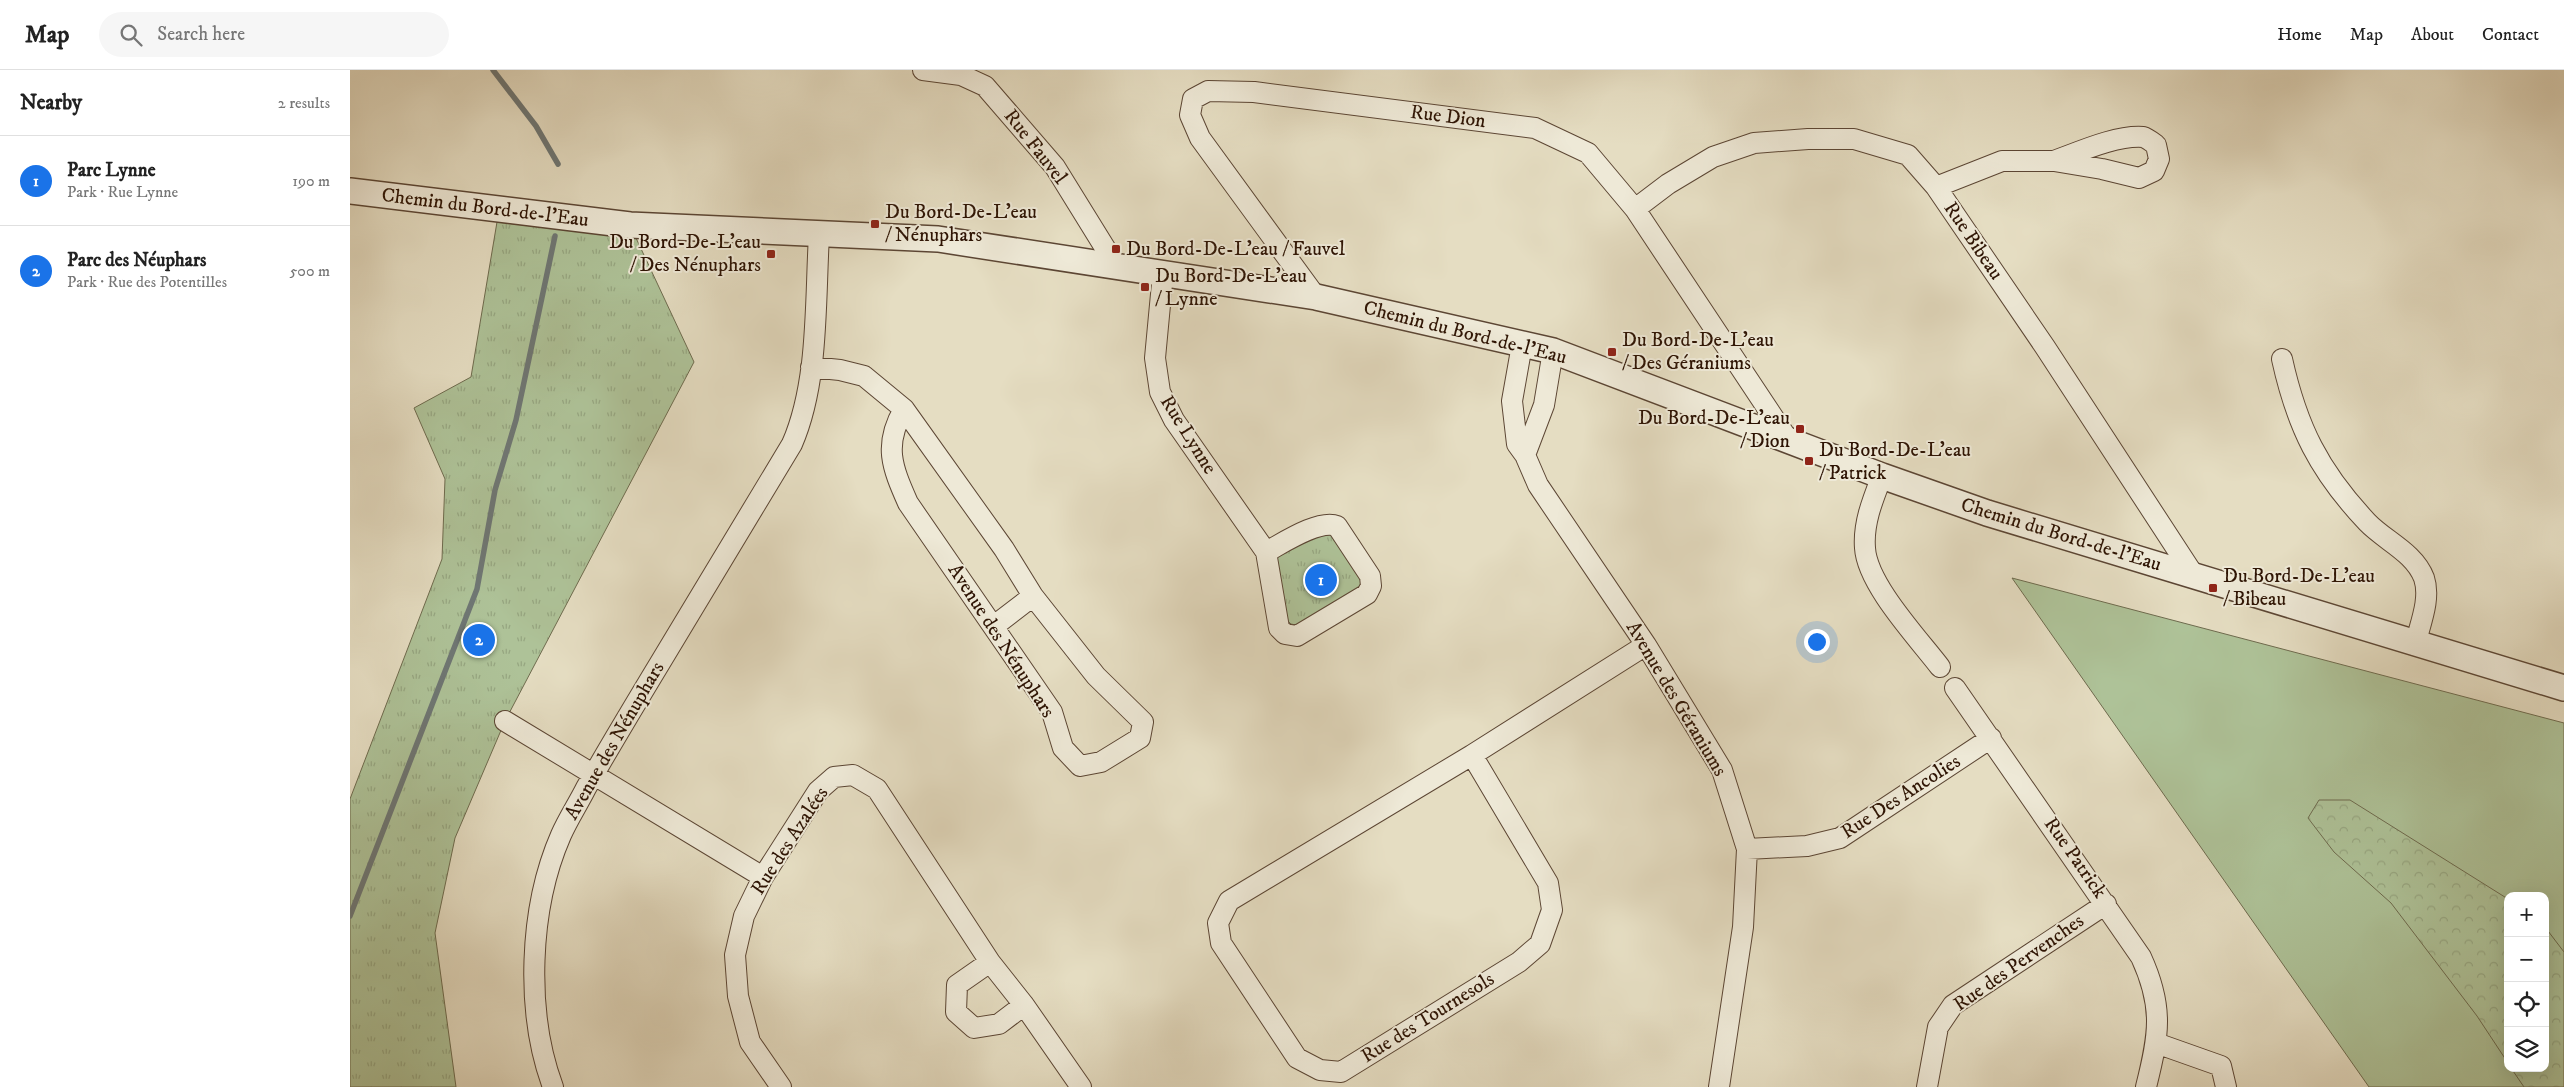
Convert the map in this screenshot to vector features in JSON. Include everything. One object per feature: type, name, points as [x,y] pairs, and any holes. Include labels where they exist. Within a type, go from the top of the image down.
[{"type":"street","name":"Rue Fauvel","points":[[923,70],[961,75],[986,86],[1055,167],[1115,264]]},
{"type":"street","name":"Rue Dion","points":[[1316,297],[1200,138],[1190,115],[1193,99],[1208,91],[1254,92],[1535,128],[1588,153],[1635,209],[1789,441]]},
{"type":"street","name":"Rue Bibeau","points":[[1635,209],[1668,184],[1713,157],[1754,143],[1808,138],[1854,138],[1908,155],[1936,187],[2045,347],[2195,577]]},
{"type":"street","points":[[1936,187],[2002,161],[2054,162]]},
{"type":"street","name":"Chemin du Bord-de-l'Eau","points":[[350,191],[630,226],[820,235],[938,238],[1115,264],[1316,297],[1553,351],[1882,476],[1987,513],[2415,645],[2564,688]]},
{"type":"street","name":"Avenue des Nénuphars","points":[[553,1087],[545,1066],[537,1018],[534,978],[537,936],[543,898],[561,835],[594,774],[792,444],[803,419],[811,368],[820,235]]},
{"type":"street","name":"Rue Lynne","points":[[1163,273],[1155,358],[1160,392],[1174,420],[1266,552],[1279,628],[1284,634],[1297,636],[1367,594],[1371,586],[1370,576],[1337,526],[1331,524],[1319,526],[1266,552]]},
{"type":"street","name":"Avenue des Géraniums","points":[[1525,345],[1520,356],[1512,401],[1517,444],[1525,455],[1538,485],[1646,645],[1722,770],[1748,849],[1743,927],[1718,1087]]},
{"type":"street","points":[[1525,455],[1544,405],[1553,351]]},
{"type":"street","points":[[2282,359],[2292,401],[2308,441],[2334,486],[2369,524],[2406,553],[2423,577],[2427,595],[2415,645]]},
{"type":"street","name":"Avenue des Nénuphars","points":[[811,368],[840,370],[864,376],[904,408],[1004,549],[1032,596],[1096,676],[1143,722],[1140,738],[1101,762],[1080,766],[1063,748],[1052,712],[908,503],[892,468],[893,427],[904,408]]},
{"type":"street","points":[[1882,476],[1871,504],[1866,527],[1865,547],[1868,565],[1878,585],[1940,667]]},
{"type":"street","points":[[994,626],[1032,596]]},
{"type":"street","name":"Rue des Tournesols","points":[[1472,755],[1548,883],[1552,910],[1540,944],[1518,962],[1341,1072],[1320,1070],[1297,1058],[1221,943],[1218,923],[1229,901],[1472,755],[1646,645]]},
{"type":"street","name":"Rue Patrick","points":[[1955,688],[2141,957],[2152,980],[2156,996],[2156,1043],[2146,1087]]},
{"type":"street","points":[[505,721],[763,877]]},
{"type":"street","name":"Rue Des Ancolies","points":[[1748,849],[1807,846],[1840,838],[1991,738]]},
{"type":"street","name":"Rue des Azalées","points":[[781,1087],[750,1042],[738,996],[735,956],[744,916],[763,877],[818,790],[834,777],[853,775],[877,789],[990,962],[1024,1005],[1081,1087]]},
{"type":"street","name":"Rue des Pervenches","points":[[1927,1087],[1938,1027],[1953,1005],[2106,904]]},
{"type":"street","points":[[990,962],[957,985],[956,1012],[974,1028],[1000,1024],[1024,1005]]},
{"type":"street","points":[[2156,1043],[2221,1066],[2226,1087]]},
{"type":"green space","points":[[497,222],[636,238],[694,362],[505,721],[455,838],[435,933],[456,1087],[350,1087],[350,799],[442,559],[445,479],[414,408],[471,377]]},
{"type":"green space","points":[[1329,533],[1334,535],[1362,576],[1363,585],[1301,626],[1291,624],[1286,619],[1275,557],[1320,535]]},
{"type":"green space","points":[[2012,578],[2564,723],[2564,1087],[2369,1087]]},
{"type":"green space","points":[[2319,800],[2350,800],[2504,896],[2504,1057],[2477,1016],[2391,903],[2334,852],[2308,818]]},
{"type":"green space","points":[[2549,932],[2564,952],[2564,1087],[2524,1087],[2514,1072],[2549,1072]]},
{"type":"waterway","points":[[493,70],[536,126],[558,164]]},
{"type":"waterway","points":[[350,916],[477,589],[495,490],[516,420],[555,236]]},
{"type":"place","name":"Du Bord-De-L'eau / Nénuphars","points":[[875,224]]},
{"type":"place","name":"Du Bord-De-L'eau / Fauvel","points":[[1116,249]]},
{"type":"place","name":"Du Bord-De-L'eau / Des Nénuphars","points":[[771,254]]},
{"type":"place","name":"Du Bord-De-L'eau / Lynne","points":[[1145,287]]},
{"type":"place","name":"Du Bord-De-L'eau / Des Géraniums","points":[[1612,352]]},
{"type":"place","name":"Du Bord-De-L'eau / Dion","points":[[1800,429]]},
{"type":"place","name":"Du Bord-De-L'eau / Patrick","points":[[1809,461]]},
{"type":"place","name":"Parc Lynne","points":[[1321,580]]},
{"type":"place","name":"Du Bord-De-L'eau / Bibeau","points":[[2213,588]]},
{"type":"place","name":"Parc des Néuphars","points":[[479,640]]}]
